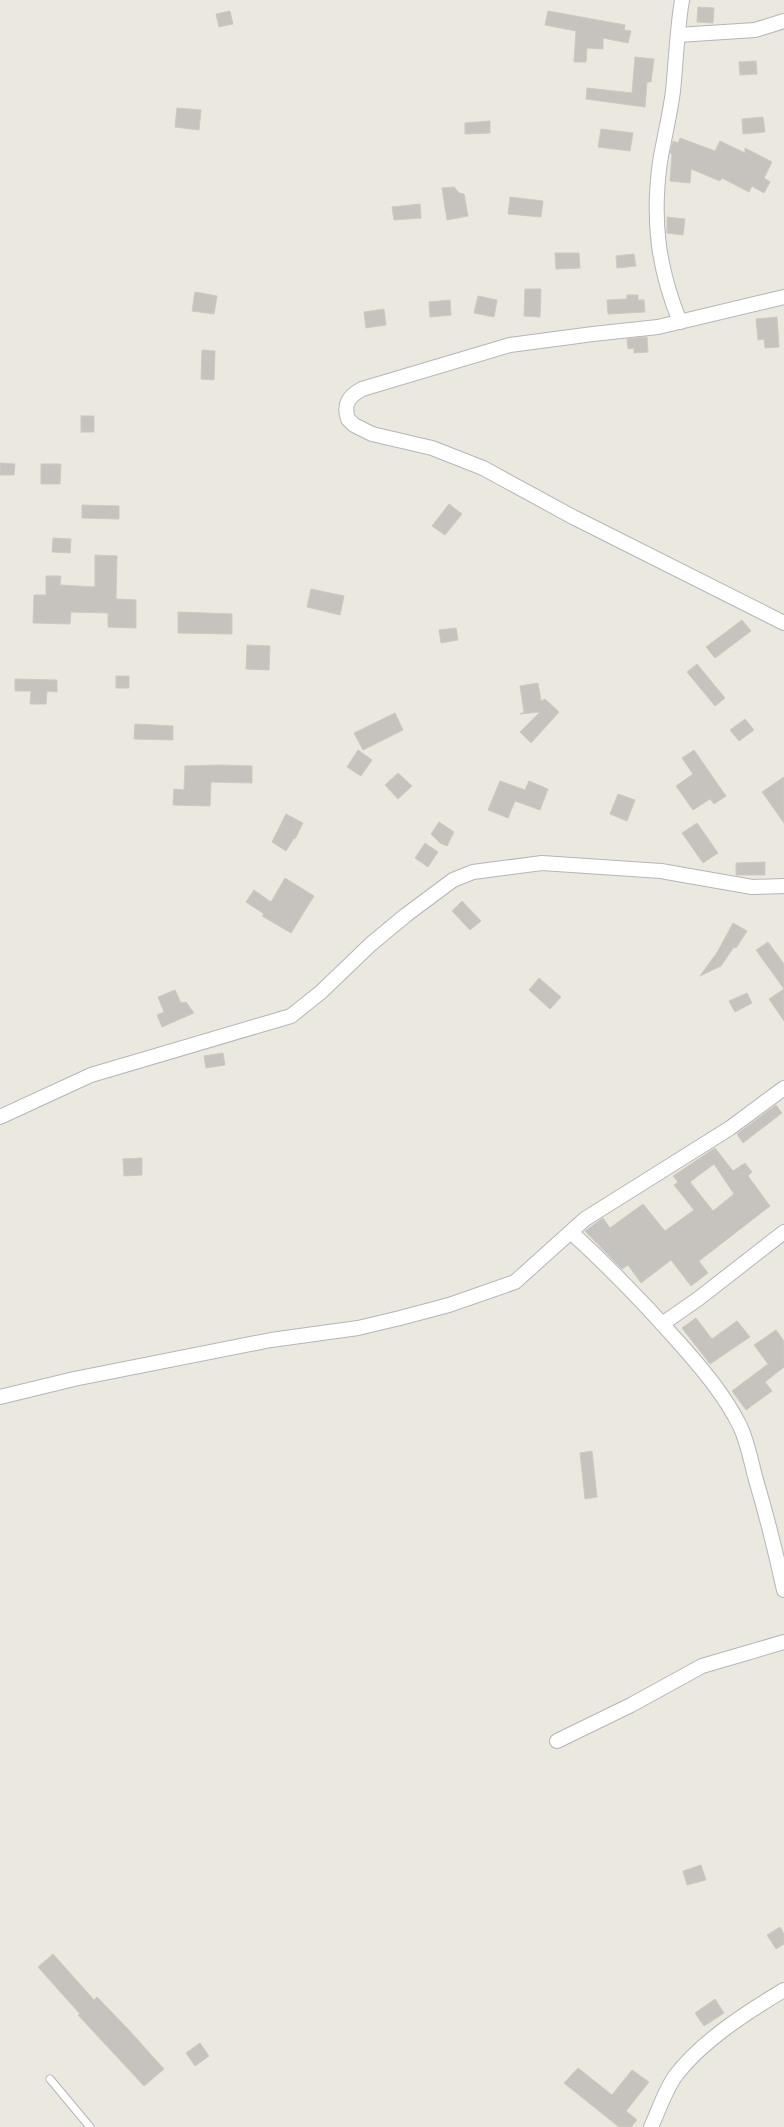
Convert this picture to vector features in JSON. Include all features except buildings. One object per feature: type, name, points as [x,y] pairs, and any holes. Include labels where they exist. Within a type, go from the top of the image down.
[{"type":"street","points":[[680,322],[663,273],[658,246],[657,221],[660,162],[672,99],[682,0]]},
{"type":"street","points":[[678,35],[755,30],[784,21]]},
{"type":"street","points":[[784,297],[658,327],[593,334],[494,349],[362,389],[348,399],[346,413],[354,425],[372,434],[432,448],[483,468],[581,521],[784,623]]},
{"type":"street","points":[[0,1117],[92,1075],[291,1016],[321,992],[371,944],[406,915],[453,880],[473,872],[542,863],[661,871],[752,887],[784,886]]},
{"type":"street","points":[[0,1397],[74,1379],[271,1340],[358,1328],[449,1305],[515,1282],[585,1219],[730,1128],[784,1088]]},
{"type":"street","points":[[570,1232],[616,1274],[662,1324],[724,1398],[740,1428],[749,1451],[784,1590]]},
{"type":"street","points":[[662,1324],[698,1299],[784,1232]]},
{"type":"street","points":[[557,1741],[702,1666],[784,1642]]},
{"type":"street","points":[[651,2127],[666,2092],[676,2076],[687,2064],[741,2017],[784,1990]]},
{"type":"lane","points":[[50,2079],[90,2127]]}]
